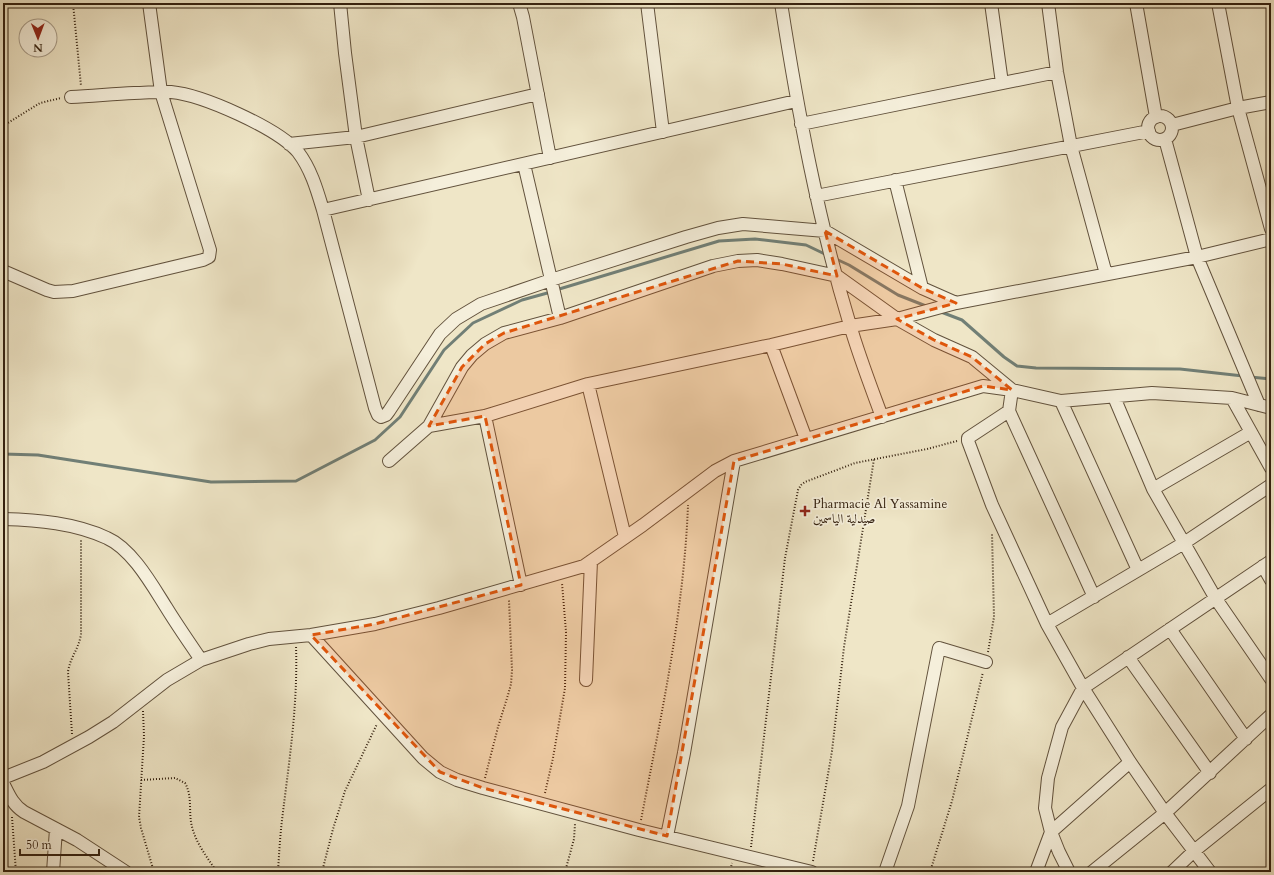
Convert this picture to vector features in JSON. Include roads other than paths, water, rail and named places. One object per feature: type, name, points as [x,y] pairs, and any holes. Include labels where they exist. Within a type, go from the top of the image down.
[{"type":"street","points":[[3,270],[47,290],[63,292],[73,291],[203,260],[209,257],[210,250],[161,92],[149,3]]},
{"type":"street","points":[[340,3],[356,137],[369,200]]},
{"type":"street","points":[[519,3],[550,158]]},
{"type":"street","points":[[646,3],[663,132]]},
{"type":"street","points":[[780,3],[800,124],[816,196],[850,326],[882,417]]},
{"type":"street","points":[[991,3],[1002,83]]},
{"type":"street","points":[[1048,3],[1057,72],[1071,146],[1106,274]]},
{"type":"street","points":[[1136,3],[1156,117]]},
{"type":"street","points":[[1218,3],[1238,108],[1271,229]]},
{"type":"street","points":[[800,124],[1057,72]]},
{"type":"street","points":[[70,96],[161,92],[184,94],[208,102],[258,124],[289,144],[305,163],[314,181],[375,408],[378,415],[381,417],[386,415],[389,411],[440,334],[456,319],[481,304],[552,283],[686,237],[718,228],[743,224],[826,235],[922,288],[956,303]]},
{"type":"street","points":[[289,144],[356,137],[538,94]]},
{"type":"street","points":[[323,210],[796,101]]},
{"type":"street","points":[[1172,125],[1238,108],[1271,102]]},
{"type":"street","points":[[1156,117],[1168,118],[1172,125],[1171,134],[1165,139],[1161,140],[1153,138],[1149,131],[1150,123],[1156,117]]},
{"type":"street","points":[[816,196],[1149,131]]},
{"type":"street","points":[[1165,139],[1196,256],[1252,388],[1265,407]]},
{"type":"street","points":[[524,164],[560,318]]},
{"type":"street","points":[[895,180],[922,288]]},
{"type":"street","points":[[429,426],[485,416],[588,384],[771,345],[850,326],[897,319],[956,303],[1271,240]]},
{"type":"street","points":[[389,461],[429,426],[462,367],[472,355],[485,344],[504,333],[560,318],[713,266],[738,260],[758,260],[835,271],[897,319],[934,340],[972,357],[1012,390]]},
{"type":"street","points":[[771,345],[806,439]]},
{"type":"street","points":[[588,384],[625,537]]},
{"type":"street","points":[[3,778],[43,762],[73,746],[113,722],[167,680],[200,660],[269,639],[311,635],[375,624],[521,585],[584,566],[643,525],[715,470],[734,461],[983,386],[1012,390],[1061,401],[1152,393],[1232,398],[1265,407]]},
{"type":"street","points":[[1012,390],[1009,411],[1094,596]]},
{"type":"street","points":[[1114,397],[1153,489],[1216,599],[1271,679]]},
{"type":"street","points":[[1232,398],[1271,468]]},
{"type":"street","points":[[1061,401],[1138,570]]},
{"type":"street","points":[[1009,411],[969,435],[968,438],[992,505],[1047,624],[1083,688],[1130,762],[1165,813],[1210,872]]},
{"type":"street","points":[[485,416],[521,585]]},
{"type":"street","points":[[1153,489],[1251,432]]},
{"type":"street","points":[[667,836],[684,753],[734,461]]},
{"type":"street","points":[[1047,624],[1184,543],[1271,485]]},
{"type":"street","points":[[3,519],[37,520],[81,528],[108,538],[130,555],[146,575],[200,660]]},
{"type":"street","points":[[586,680],[591,561]]},
{"type":"street","points":[[1069,872],[1051,832],[1046,808],[1048,778],[1062,727],[1083,688],[1267,564],[1271,580]]},
{"type":"street","points":[[1170,629],[1246,739]]},
{"type":"street","points":[[311,635],[423,758],[440,772],[457,780],[483,788],[575,813],[812,872]]},
{"type":"street","points":[[885,872],[908,806],[939,648],[986,662]]},
{"type":"street","points":[[1128,657],[1210,773]]},
{"type":"street","points":[[1092,872],[1165,813],[1271,715]]},
{"type":"street","points":[[1036,872],[1051,832],[1130,762]]},
{"type":"street","points":[[3,783],[11,800],[17,807],[77,840],[126,872]]},
{"type":"street","points":[[1172,872],[1194,851],[1271,789]]},
{"type":"street","points":[[53,872],[56,829]]},
{"type":"waterway","points":[[556,290],[719,241],[755,239],[806,245],[827,255]]},
{"type":"waterway","points":[[836,259],[849,265],[898,295],[926,306]]},
{"type":"waterway","points":[[3,454],[38,455],[211,482],[296,481],[375,440],[400,417],[444,350],[473,323],[522,300],[551,292]]},
{"type":"waterway","points":[[941,312],[962,320],[1004,357],[1017,366],[1036,368],[1180,369],[1243,376]]},
{"type":"waterway","points":[[1250,377],[1271,379]]},
{"type":"place","name":"Pharmacie Al Yassamine صيدلية الياسمين","points":[[805,511]]}]
